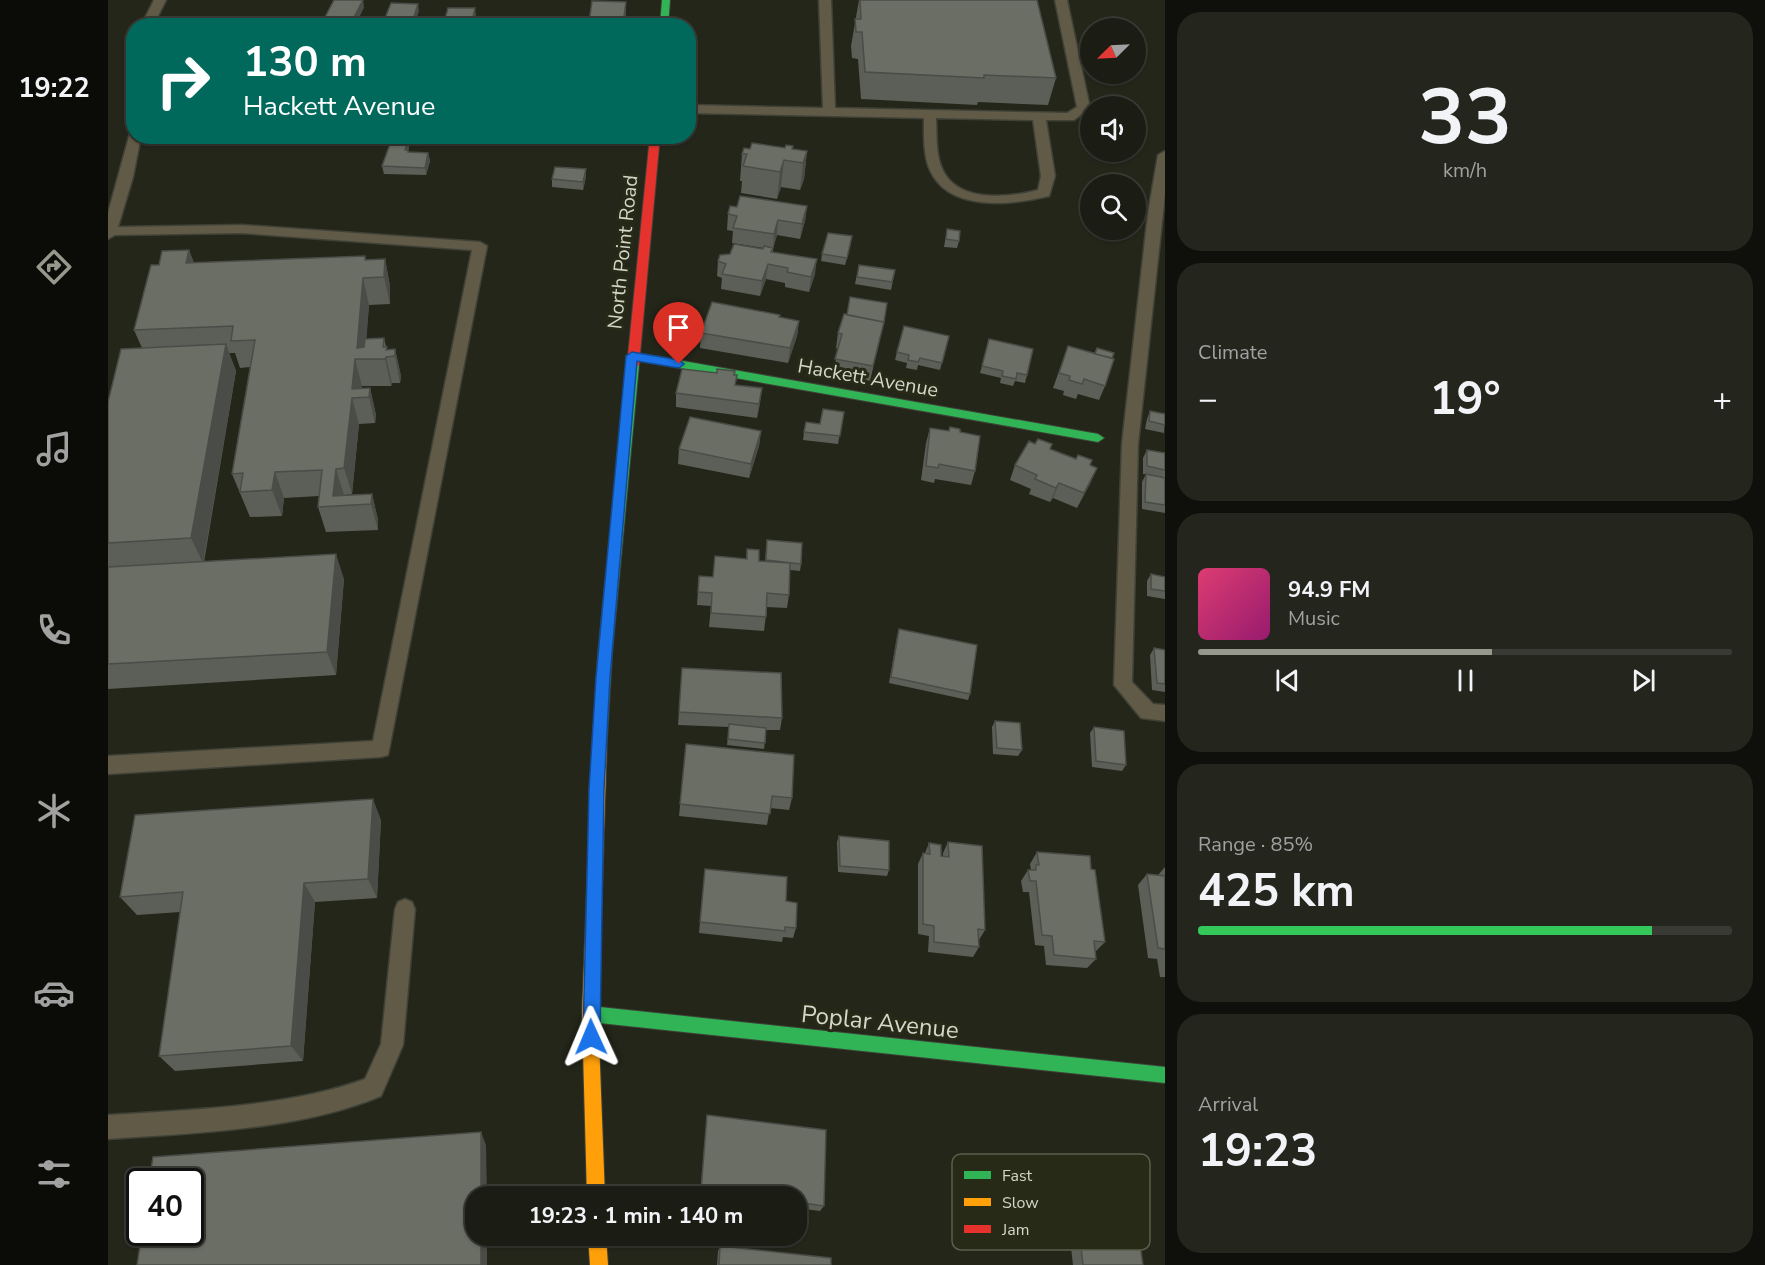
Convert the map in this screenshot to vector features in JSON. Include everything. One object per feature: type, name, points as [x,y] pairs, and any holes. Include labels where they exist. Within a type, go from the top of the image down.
[{"type":"street","points":[[665,18],[666,0]]},
{"type":"street","name":"North Point Road","points":[[596,1186],[590,1014],[597,789],[605,654],[654,144]]},
{"type":"street","name":"Hackett Avenue","points":[[632,356],[1098,438]]},
{"type":"street","name":"Poplar Avenue","points":[[590,1014],[1165,1075]]},
{"type":"street","points":[[598,1246],[599,1265]]},
{"type":"lane","points":[[151,18],[160,0]]},
{"type":"lane","points":[[825,0],[829,113]]},
{"type":"lane","points":[[696,110],[1070,117],[1084,108],[1061,0]]},
{"type":"lane","points":[[930,115],[932,153],[939,177],[951,187],[968,195],[991,200],[1012,200],[1044,193],[1048,176],[1039,117]]},
{"type":"lane","points":[[108,765],[381,749],[480,246],[242,230],[109,233],[112,211],[130,161],[133,144]]},
{"type":"lane","points":[[1165,155],[1155,213],[1130,444],[1123,685],[1148,712],[1165,713]]},
{"type":"lane","points":[[108,1127],[201,1121],[331,1103],[373,1088],[392,1045],[405,909]]},
{"type":"building","points":[[334,0],[363,0],[354,18],[325,18]]},
{"type":"building","points":[[860,0],[1037,0],[1056,78],[984,75],[984,78],[865,72],[862,32],[856,32],[855,19],[861,19]]},
{"type":"building","points":[[592,1],[626,2],[624,18],[590,18]]},
{"type":"building","points":[[391,3],[418,4],[414,18],[385,18]]},
{"type":"building","points":[[448,8],[475,8],[473,18],[445,18]]},
{"type":"building","points":[[752,143],[785,148],[786,145],[793,146],[792,149],[807,151],[803,163],[784,160],[780,172],[743,166],[747,154],[742,154],[744,148],[750,149]]},
{"type":"building","points":[[390,144],[407,144],[405,150],[408,152],[428,153],[425,168],[382,166]]},
{"type":"building","points":[[555,167],[586,169],[583,182],[552,179]]},
{"type":"building","points":[[740,196],[807,206],[802,224],[778,220],[774,234],[733,228],[737,216],[728,214],[730,206],[737,207]]},
{"type":"building","points":[[947,229],[960,231],[959,241],[946,239]]},
{"type":"building","points":[[828,233],[852,236],[847,258],[822,254]]},
{"type":"building","points":[[734,244],[763,249],[764,246],[773,248],[771,252],[817,259],[811,277],[787,272],[788,268],[768,264],[762,281],[722,274],[726,264],[718,261],[720,255],[730,254]]},
{"type":"building","points":[[189,250],[186,263],[365,256],[365,260],[385,259],[384,277],[363,278],[357,348],[364,347],[365,339],[384,338],[383,347],[387,347],[386,350],[395,349],[395,356],[385,359],[355,359],[352,389],[370,388],[369,397],[352,398],[344,468],[336,469],[333,496],[372,494],[371,504],[318,507],[322,470],[275,472],[272,490],[240,492],[243,473],[232,474],[255,340],[231,341],[233,326],[134,330],[151,265],[159,265],[162,251]]},
{"type":"building","points":[[859,265],[895,270],[892,282],[857,277]]},
{"type":"building","points":[[850,297],[887,303],[884,322],[847,315]]},
{"type":"building","points":[[712,302],[780,315],[779,317],[799,321],[790,348],[701,333]]},
{"type":"building","points":[[844,314],[884,322],[873,366],[835,359],[842,334],[838,333]]},
{"type":"building","points":[[904,326],[949,336],[942,363],[920,358],[918,362],[908,360],[909,355],[897,352]]},
{"type":"building","points":[[989,339],[1033,349],[1027,375],[1017,373],[1016,379],[1002,376],[1003,371],[982,366]]},
{"type":"building","points":[[226,344],[191,538],[108,543],[108,402],[121,349]]},
{"type":"building","points":[[1068,346],[1114,359],[1105,386],[1084,379],[1082,384],[1069,380],[1070,376],[1059,373]]},
{"type":"building","points":[[1097,348],[1114,353],[1112,358],[1095,354]]},
{"type":"building","points":[[682,369],[717,373],[717,369],[735,371],[734,375],[737,375],[735,385],[762,388],[759,404],[676,393]]},
{"type":"building","points":[[823,409],[844,412],[840,436],[804,432],[806,422],[820,424]]},
{"type":"building","points":[[1150,411],[1165,414],[1165,425],[1149,421]]},
{"type":"building","points":[[690,417],[761,431],[751,464],[679,449]]},
{"type":"building","points":[[950,427],[960,429],[960,432],[980,436],[975,471],[939,464],[938,468],[926,466],[930,428],[949,431]]},
{"type":"building","points":[[1038,439],[1052,444],[1050,449],[1076,459],[1078,455],[1092,460],[1090,465],[1097,468],[1084,493],[1059,483],[1056,488],[1035,479],[1037,475],[1015,465],[1029,441],[1035,444]]},
{"type":"building","points":[[1147,450],[1165,453],[1165,470],[1147,466]]},
{"type":"building","points":[[1146,474],[1165,478],[1165,505],[1145,502]]},
{"type":"building","points":[[767,540],[802,543],[801,564],[766,560]]},
{"type":"building","points":[[747,549],[759,550],[759,561],[790,563],[789,595],[767,593],[766,617],[711,613],[712,593],[698,592],[699,576],[713,577],[715,556],[747,559]]},
{"type":"building","points":[[336,554],[327,652],[108,664],[108,567]]},
{"type":"building","points":[[1151,574],[1165,577],[1165,591],[1151,589]]},
{"type":"building","points":[[899,629],[977,645],[970,694],[891,677]]},
{"type":"building","points":[[1154,648],[1165,650],[1165,684],[1157,683]]},
{"type":"building","points":[[682,668],[781,673],[782,718],[679,712]]},
{"type":"building","points":[[995,721],[1020,723],[1022,750],[997,748]]},
{"type":"building","points":[[729,724],[766,728],[765,743],[728,739]]},
{"type":"building","points":[[1094,727],[1124,731],[1126,765],[1096,761]]},
{"type":"building","points":[[686,744],[794,755],[792,798],[772,796],[770,814],[680,804]]},
{"type":"building","points":[[373,799],[368,879],[304,883],[291,1046],[159,1056],[183,892],[120,897],[135,815]]},
{"type":"building","points":[[839,836],[889,841],[889,870],[840,866]]},
{"type":"building","points":[[948,842],[982,846],[985,930],[978,929],[979,947],[934,942],[934,926],[923,924],[923,853],[930,854],[929,843],[941,845],[941,856],[949,857]]},
{"type":"building","points":[[1037,852],[1090,856],[1091,869],[1095,870],[1105,942],[1094,941],[1096,959],[1054,955],[1052,936],[1042,935],[1036,881],[1030,881],[1028,870],[1036,870],[1036,865],[1039,865]]},
{"type":"building","points":[[705,869],[787,877],[786,901],[797,903],[796,928],[785,927],[785,931],[700,922]]},
{"type":"building","points":[[1147,874],[1165,876],[1165,949],[1158,948]]},
{"type":"building","points":[[707,1115],[826,1130],[824,1206],[807,1204],[807,1186],[701,1186]]},
{"type":"building","points":[[481,1132],[481,1186],[465,1186],[465,1246],[481,1246],[481,1265],[137,1265],[140,1246],[204,1246],[204,1168],[151,1168],[153,1157]]},
{"type":"building","points":[[720,1246],[831,1258],[831,1265],[719,1265]]},
{"type":"building","points":[[1081,1250],[1141,1250],[1143,1265],[1083,1265]]},
{"type":"traffic: fast","points":[[665,18],[666,0]]},
{"type":"traffic: fast","points":[[632,356],[1098,438]]},
{"type":"traffic: fast","points":[[600,739],[605,654],[633,365]]},
{"type":"traffic: fast","points":[[590,1014],[1165,1075]]},
{"type":"traffic: slow","points":[[596,1186],[590,1014],[600,739]]},
{"type":"traffic: slow","points":[[598,1246],[599,1265]]},
{"type":"traffic: jam","points":[[633,365],[654,144]]},
{"type":"route","points":[[591,1037],[597,789],[603,677],[632,356],[679,364]]}]
